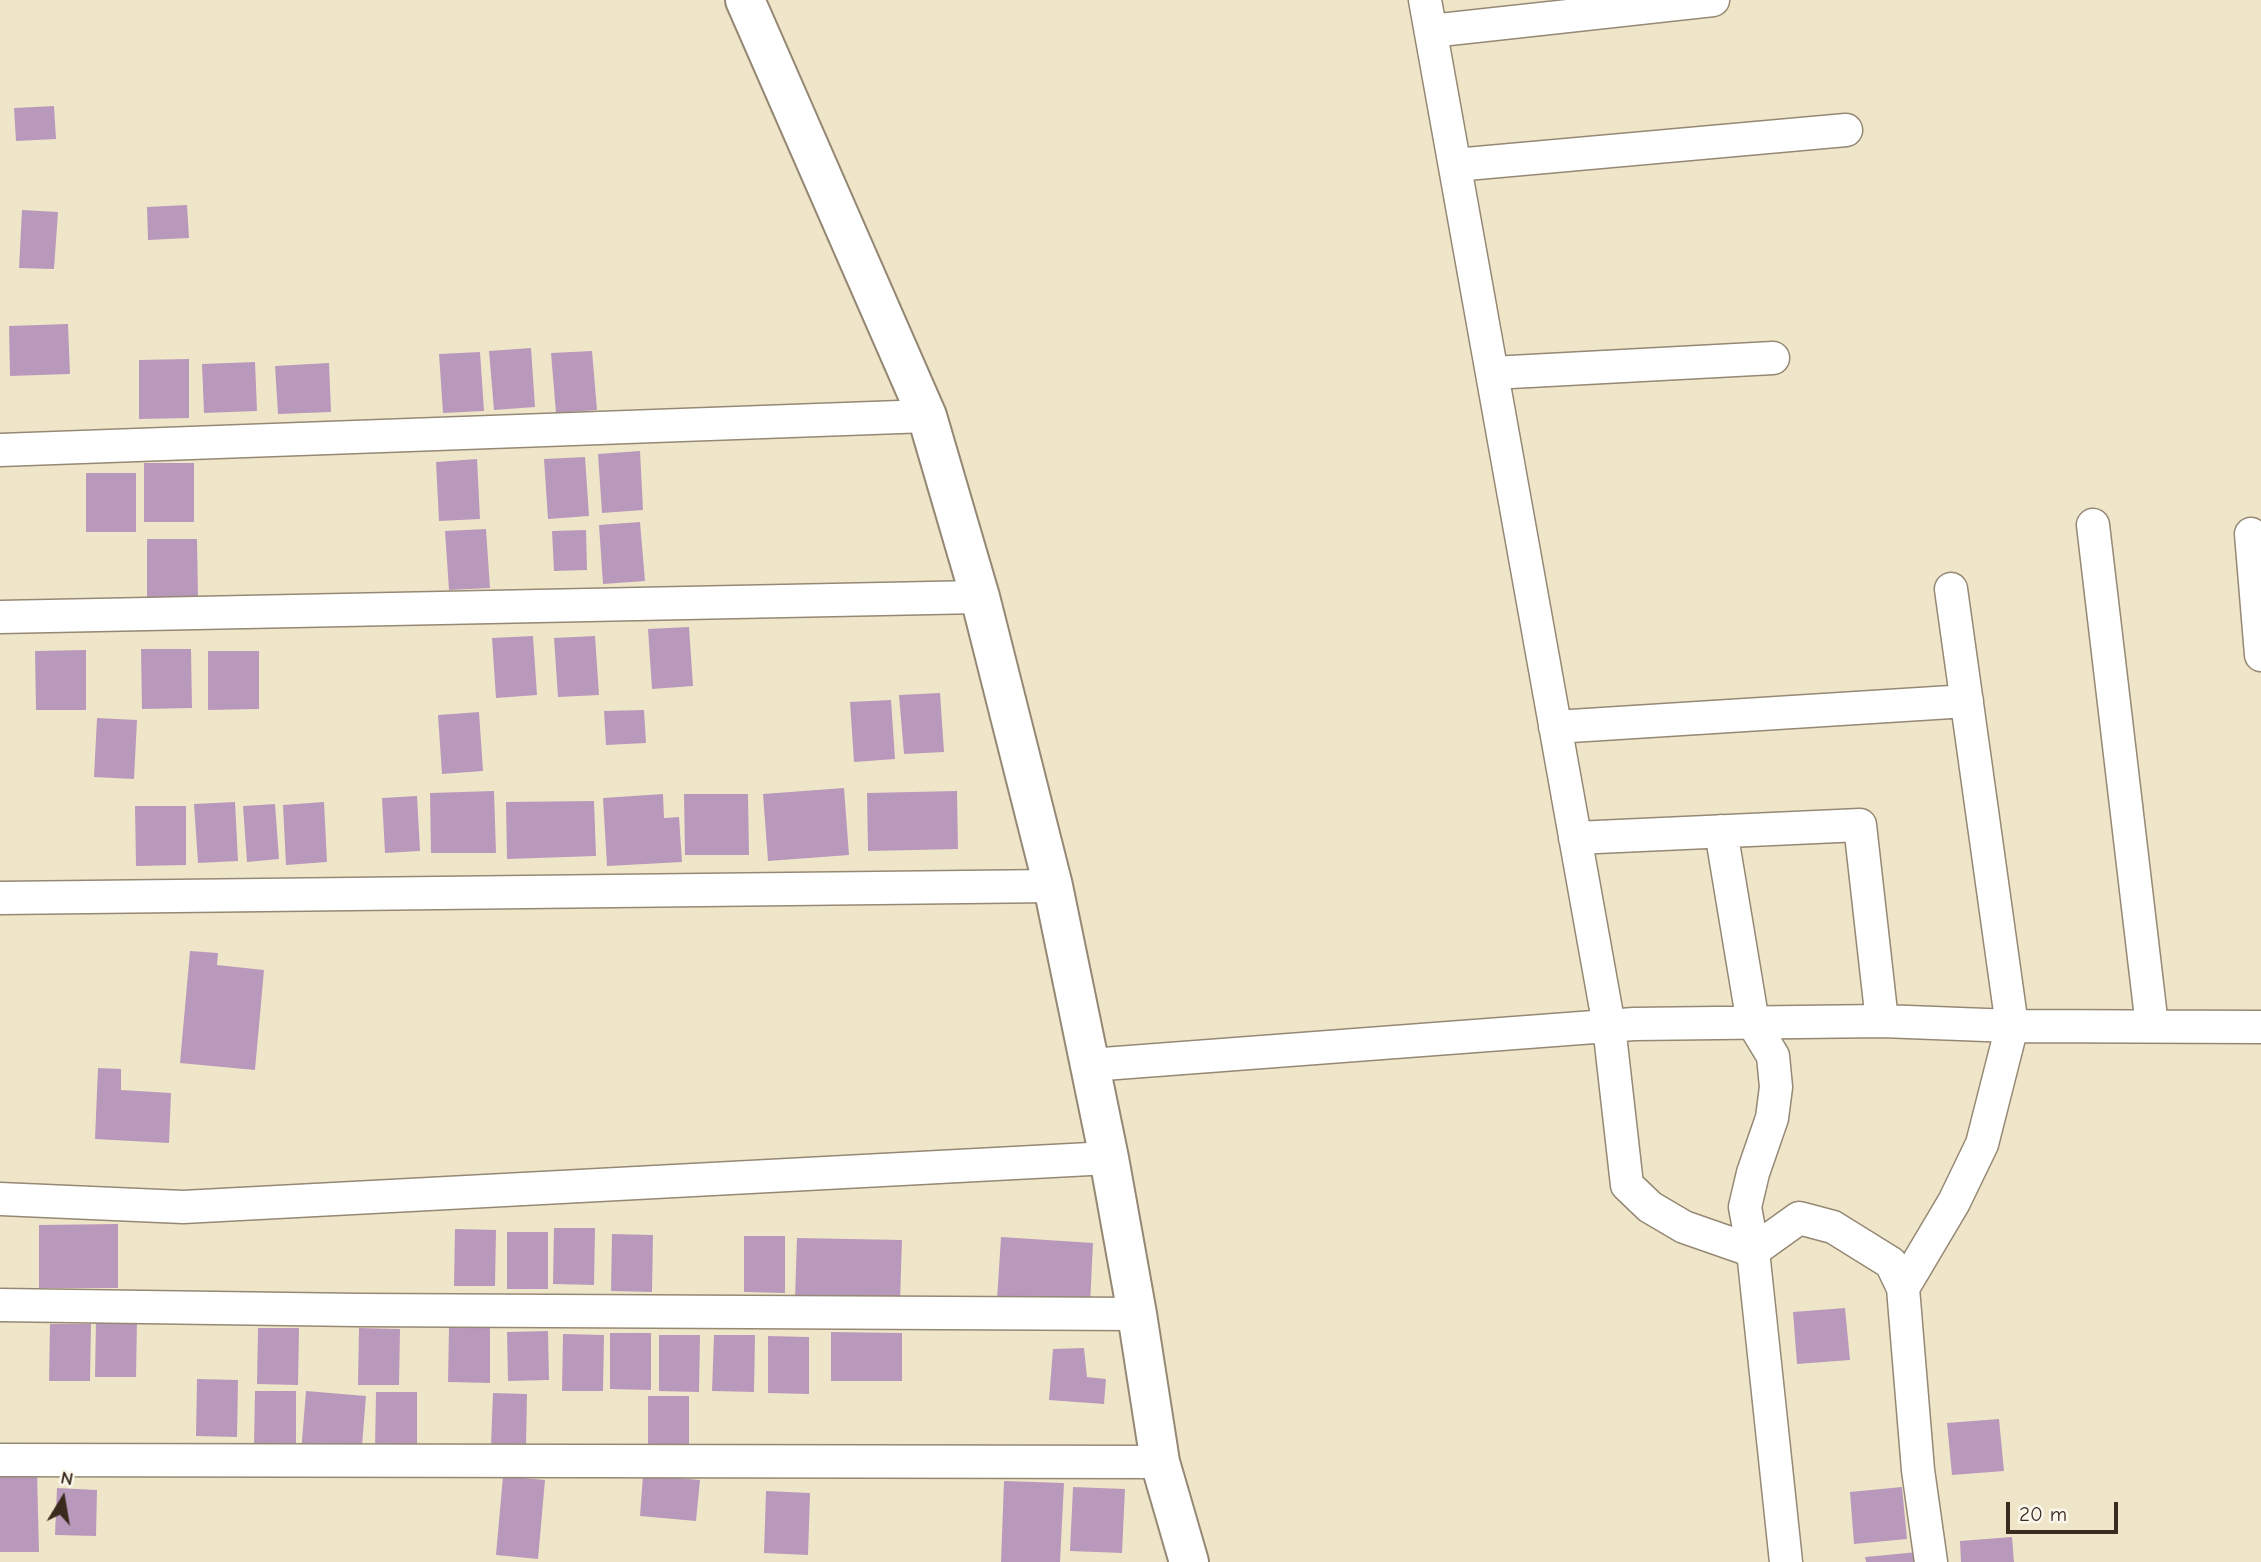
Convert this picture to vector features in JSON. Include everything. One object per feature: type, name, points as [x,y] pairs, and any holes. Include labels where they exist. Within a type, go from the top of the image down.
[{"type":"street","points":[[745,0],[927,416],[979,597],[1053,886],[1109,1158],[1160,1462],[1189,1562]]},
{"type":"street","points":[[1425,0],[1609,1026],[1627,1185],[1650,1207],[1684,1227],[1752,1251]]},
{"type":"street","points":[[1431,31],[1713,0]]},
{"type":"street","points":[[1455,165],[1846,130]]},
{"type":"street","points":[[1492,373],[1773,358]]},
{"type":"street","points":[[0,450],[927,416]]},
{"type":"street","points":[[2093,526],[2152,1026]]},
{"type":"street","points":[[2251,534],[2261,655]]},
{"type":"street","points":[[1903,1288],[1955,1202],[1982,1144],[2012,1026],[1951,589]]},
{"type":"street","points":[[0,617],[979,597]]},
{"type":"street","points":[[1555,727],[1967,701]]},
{"type":"street","points":[[1575,838],[1860,825],[1882,1021]]},
{"type":"street","points":[[1721,831],[1753,1023],[1773,1056],[1776,1087],[1772,1118],[1753,1173],[1745,1207],[1786,1562]]},
{"type":"street","points":[[0,898],[1053,886]]},
{"type":"street","points":[[1090,1065],[1609,1026],[1882,1021],[2012,1026],[2261,1027]]},
{"type":"street","points":[[0,1199],[183,1207],[1109,1158]]},
{"type":"street","points":[[1752,1251],[1799,1218],[1833,1227],[1891,1263],[1903,1288],[1918,1470],[1931,1562]]},
{"type":"street","points":[[0,1305],[358,1310],[1137,1314]]},
{"type":"street","points":[[0,1460],[1160,1462]]},
{"type":"building","points":[[54,106],[56,139],[16,141],[14,108]]},
{"type":"building","points":[[187,205],[189,238],[148,240],[147,207]]},
{"type":"building","points":[[22,210],[58,212],[54,269],[19,268]]},
{"type":"building","points":[[68,324],[70,374],[10,376],[9,326]]},
{"type":"building","points":[[531,348],[535,407],[494,410],[489,351]]},
{"type":"building","points":[[592,351],[597,410],[556,413],[551,353]]},
{"type":"building","points":[[480,352],[484,411],[443,413],[439,354]]},
{"type":"building","points":[[189,359],[189,418],[139,419],[139,360]]},
{"type":"building","points":[[255,362],[257,411],[204,413],[202,364]]},
{"type":"building","points":[[329,363],[331,412],[278,414],[275,366]]},
{"type":"building","points":[[640,451],[643,510],[602,513],[598,454]]},
{"type":"building","points":[[585,457],[589,516],[548,519],[544,459]]},
{"type":"building","points":[[477,459],[480,519],[439,521],[436,462]]},
{"type":"building","points":[[144,463],[194,463],[194,522],[144,522]]},
{"type":"building","points":[[86,473],[136,473],[136,532],[86,532]]},
{"type":"building","points":[[640,522],[645,581],[603,584],[599,525]]},
{"type":"building","points":[[486,529],[490,588],[449,590],[445,531]]},
{"type":"building","points":[[586,530],[587,570],[554,571],[552,531]]},
{"type":"building","points":[[147,539],[197,539],[198,598],[147,598]]},
{"type":"building","points":[[689,627],[693,686],[652,689],[648,629]]},
{"type":"building","points":[[533,636],[537,695],[496,698],[492,638]]},
{"type":"building","points":[[595,636],[599,695],[558,697],[554,638]]},
{"type":"building","points":[[141,649],[191,649],[192,708],[142,709]]},
{"type":"building","points":[[86,650],[86,710],[36,710],[35,651]]},
{"type":"building","points":[[208,651],[259,651],[259,709],[208,710]]},
{"type":"building","points":[[940,693],[944,752],[904,754],[899,695]]},
{"type":"building","points":[[891,700],[895,759],[854,762],[850,702]]},
{"type":"building","points":[[644,710],[646,743],[606,745],[604,711]]},
{"type":"building","points":[[479,712],[483,771],[442,774],[438,715]]},
{"type":"building","points":[[97,718],[137,720],[134,779],[94,777]]},
{"type":"building","points":[[844,788],[849,855],[768,861],[763,794]]},
{"type":"building","points":[[494,791],[496,853],[431,853],[430,793]]},
{"type":"building","points":[[957,791],[958,849],[868,851],[867,793]]},
{"type":"building","points":[[663,794],[664,818],[679,817],[682,862],[607,866],[603,798]]},
{"type":"building","points":[[684,794],[748,794],[749,855],[685,855]]},
{"type":"building","points":[[417,796],[420,851],[385,853],[382,798]]},
{"type":"building","points":[[594,801],[596,856],[507,859],[506,802]]},
{"type":"building","points":[[235,802],[238,861],[198,863],[194,804]]},
{"type":"building","points":[[324,802],[327,862],[286,865],[283,805]]},
{"type":"building","points":[[275,804],[279,859],[247,862],[243,806]]},
{"type":"building","points":[[135,806],[186,806],[186,865],[136,866]]},
{"type":"building","points":[[190,951],[218,953],[217,965],[264,970],[255,1070],[180,1063]]},
{"type":"building","points":[[98,1068],[121,1069],[121,1090],[171,1093],[169,1143],[95,1139]]},
{"type":"building","points":[[118,1224],[118,1288],[39,1288],[39,1225]]},
{"type":"building","points":[[554,1228],[595,1228],[594,1285],[553,1284]]},
{"type":"building","points":[[455,1229],[496,1230],[495,1286],[454,1286]]},
{"type":"building","points":[[507,1232],[548,1232],[548,1289],[507,1289]]},
{"type":"building","points":[[612,1234],[653,1235],[652,1292],[611,1291]]},
{"type":"building","points":[[744,1236],[785,1236],[785,1293],[744,1292]]},
{"type":"building","points":[[1001,1237],[1093,1243],[1090,1305],[997,1300]]},
{"type":"building","points":[[797,1238],[902,1240],[900,1302],[795,1299]]},
{"type":"building","points":[[1845,1308],[1850,1360],[1797,1364],[1793,1312]]},
{"type":"building","points":[[96,1320],[137,1320],[136,1377],[95,1377]]},
{"type":"building","points":[[50,1324],[91,1324],[90,1381],[49,1381]]},
{"type":"building","points":[[449,1326],[490,1326],[490,1383],[448,1382]]},
{"type":"building","points":[[258,1328],[299,1328],[298,1385],[257,1384]]},
{"type":"building","points":[[359,1328],[400,1329],[399,1385],[358,1385]]},
{"type":"building","points":[[548,1331],[549,1380],[508,1381],[507,1332]]},
{"type":"building","points":[[831,1332],[902,1333],[902,1381],[831,1381]]},
{"type":"building","points":[[610,1333],[651,1333],[651,1390],[610,1389]]},
{"type":"building","points":[[563,1334],[604,1335],[603,1391],[562,1391]]},
{"type":"building","points":[[659,1335],[700,1335],[699,1392],[659,1391]]},
{"type":"building","points":[[714,1335],[755,1335],[754,1392],[712,1391]]},
{"type":"building","points":[[768,1336],[809,1337],[809,1394],[768,1393]]},
{"type":"building","points":[[1084,1348],[1087,1377],[1106,1379],[1104,1404],[1049,1400],[1053,1349]]},
{"type":"building","points":[[197,1379],[238,1380],[237,1437],[196,1436]]},
{"type":"building","points":[[255,1391],[296,1391],[296,1448],[254,1447]]},
{"type":"building","points":[[306,1391],[366,1396],[361,1458],[301,1453]]},
{"type":"building","points":[[376,1392],[417,1392],[417,1449],[375,1448]]},
{"type":"building","points":[[493,1393],[527,1394],[526,1447],[491,1446]]},
{"type":"building","points":[[648,1396],[689,1396],[689,1453],[648,1452]]},
{"type":"building","points":[[1999,1419],[2004,1471],[1952,1475],[1947,1423]]},
{"type":"building","points":[[37,1472],[39,1552],[0,1552],[0,1473]]},
{"type":"building","points":[[643,1475],[700,1480],[696,1521],[640,1516]]},
{"type":"building","points":[[503,1476],[545,1480],[538,1559],[496,1555]]},
{"type":"building","points":[[1004,1481],[1064,1483],[1060,1562],[1001,1562]]},
{"type":"building","points":[[1073,1487],[1125,1489],[1122,1553],[1070,1551]]},
{"type":"building","points":[[1902,1487],[1907,1539],[1854,1544],[1850,1492]]},
{"type":"building","points":[[57,1488],[97,1490],[96,1536],[55,1535]]},
{"type":"building","points":[[766,1491],[810,1493],[808,1555],[764,1553]]},
{"type":"building","points":[[2012,1537],[2014,1562],[1961,1562],[1960,1541]]},
{"type":"building","points":[[1918,1552],[1919,1562],[1866,1562],[1865,1557]]}]
